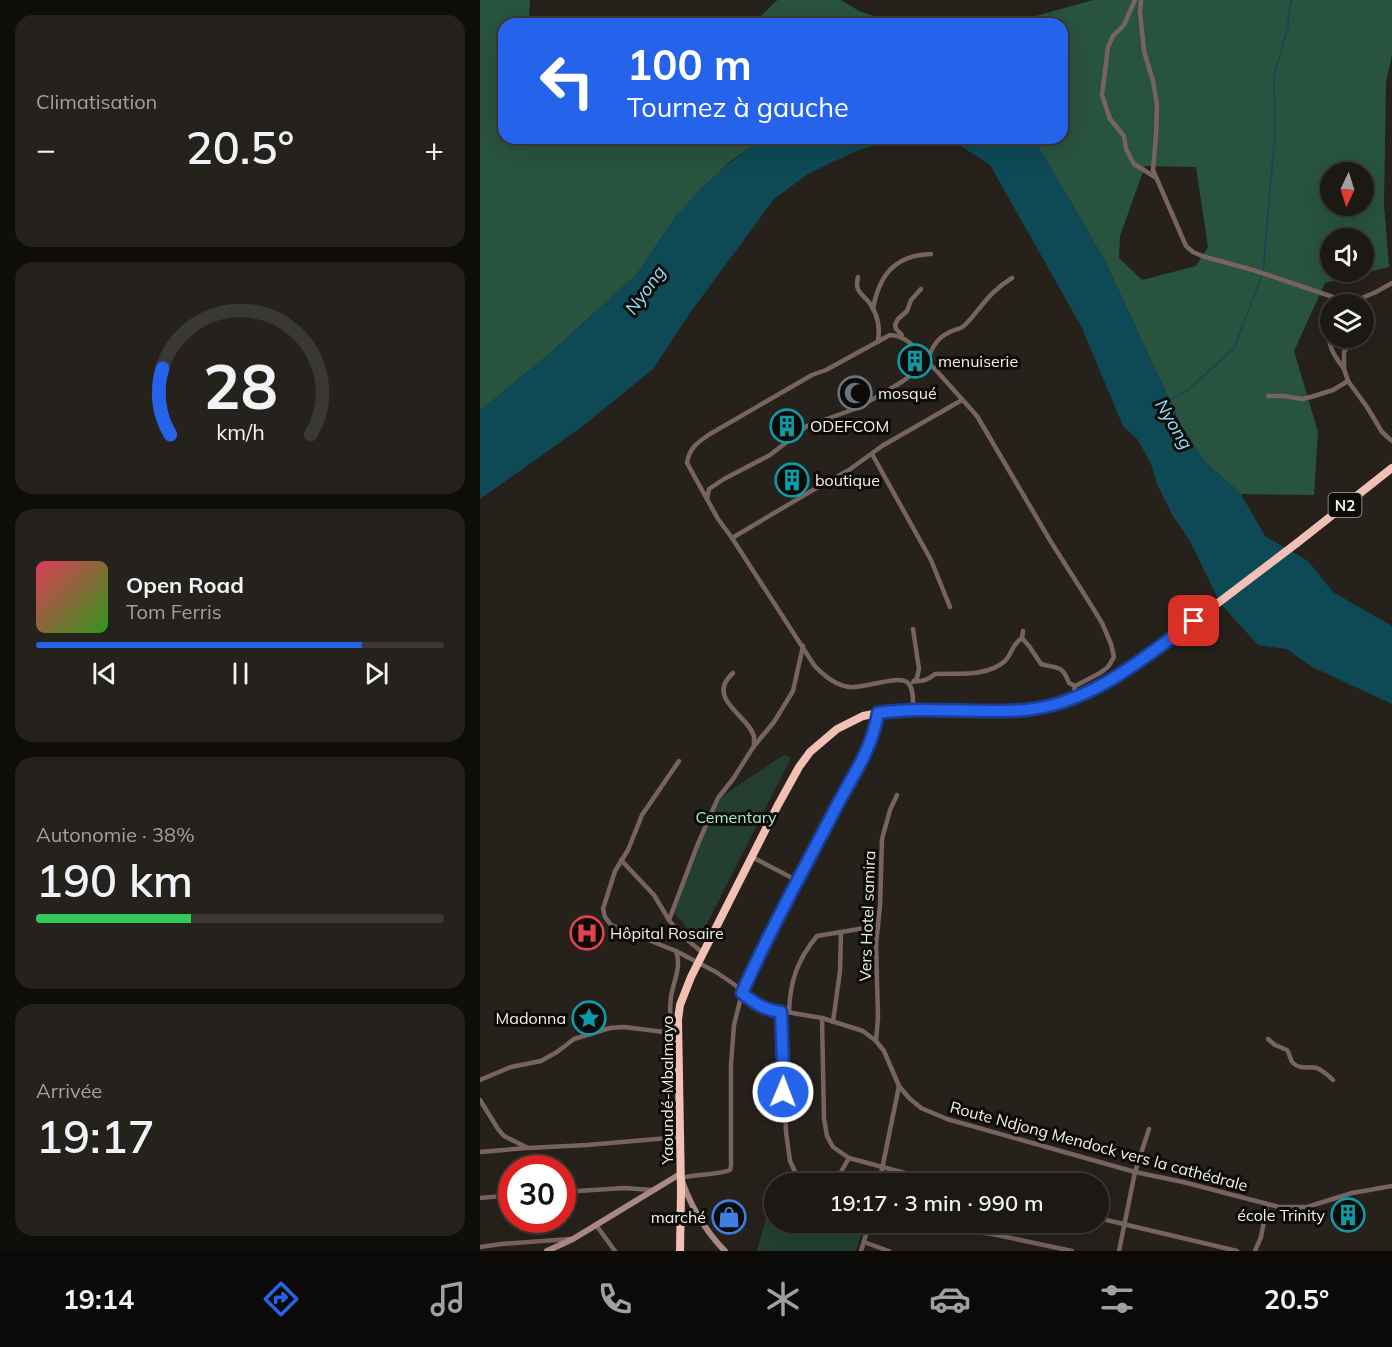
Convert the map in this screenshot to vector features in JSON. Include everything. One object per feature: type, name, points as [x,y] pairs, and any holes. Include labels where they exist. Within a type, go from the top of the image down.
[{"type":"highway","name":"Yaoundé-Mbalmayo","points":[[680,1251],[678,1037],[680,1005],[698,963],[752,857],[791,782],[810,752],[837,729],[863,716],[913,710],[1026,710],[1073,698],[1105,684],[1164,644],[1392,468]]},
{"type":"street","points":[[1135,0],[1124,26],[1113,36],[1108,47],[1102,95],[1110,119],[1124,136],[1126,149],[1134,164],[1155,177]]},
{"type":"street","points":[[1141,0],[1144,51],[1157,105],[1153,170],[1186,246],[1202,256],[1324,294]]},
{"type":"street","points":[[873,309],[879,285],[892,268],[909,257],[931,254]]},
{"type":"street","points":[[858,277],[856,285],[858,291],[869,302],[878,323],[878,342]]},
{"type":"street","points":[[707,499],[709,489],[770,455],[807,426],[852,410],[879,396],[928,363],[933,347],[940,339],[949,332],[960,329],[998,286],[1012,278]]},
{"type":"street","points":[[1371,294],[1392,283]]},
{"type":"street","points":[[921,289],[911,300],[907,311],[898,319],[896,329],[977,416],[1097,615],[1111,644],[1113,657],[1108,667],[1076,686],[1073,698]]},
{"type":"street","points":[[906,339],[890,335],[769,399],[696,444],[689,454],[687,463],[718,519],[814,665],[822,673],[842,685],[857,687],[898,680],[907,682],[911,687]]},
{"type":"street","points":[[1331,348],[1344,369],[1348,381],[1367,407],[1373,420],[1392,441]]},
{"type":"street","points":[[1344,369],[1344,352],[1347,348]]},
{"type":"street","points":[[1268,396],[1302,399],[1333,390],[1348,381]]},
{"type":"street","points":[[732,538],[849,470],[882,446],[962,400]]},
{"type":"street","points":[[872,454],[931,560],[950,608]]},
{"type":"street","points":[[913,629],[919,669],[917,678],[911,687],[913,710]]},
{"type":"street","points":[[1023,631],[1022,638],[1041,664],[1062,669],[1069,682],[1076,686]]},
{"type":"street","points":[[914,681],[929,680],[935,674],[991,670],[1007,659],[1015,642],[1022,638]]},
{"type":"street","points":[[669,920],[717,798],[774,722],[793,691],[803,646]]},
{"type":"street","points":[[733,673],[727,678],[724,695],[751,729],[754,735],[754,746]]},
{"type":"street","points":[[551,1250],[652,1190],[681,1176],[730,1170],[731,1064],[734,1025],[742,993],[758,957],[865,756],[875,730],[878,713]]},
{"type":"street","points":[[679,761],[642,815],[628,850],[615,872],[603,909],[610,925],[676,951],[725,977],[763,1008],[822,1018],[863,1031],[876,1041]]},
{"type":"street","name":"Vers Hotel samira","points":[[876,1041],[878,1017],[876,944],[880,906],[882,839],[897,795]]},
{"type":"street","points":[[752,857],[798,881]]},
{"type":"street","points":[[621,860],[654,895],[679,933],[703,953]]},
{"type":"street","points":[[789,1012],[792,982],[797,967],[817,936],[878,927]]},
{"type":"street","points":[[833,1022],[840,971],[841,933]]},
{"type":"street","points":[[676,951],[678,970],[671,997],[670,1012],[672,1033],[679,1058]]},
{"type":"street","points":[[781,1012],[786,1132],[790,1161],[796,1173]]},
{"type":"street","points":[[822,1018],[824,1112],[827,1136],[833,1147],[849,1158],[905,1173]]},
{"type":"street","points":[[480,1080],[511,1067],[541,1061],[574,1039],[610,1028],[624,1027],[672,1033]]},
{"type":"street","points":[[1268,1039],[1287,1050],[1294,1064],[1303,1068],[1317,1069],[1333,1080]]},
{"type":"street","name":"Route Ndjong Mendock vers la cathédrale","points":[[876,1041],[887,1057],[899,1086],[921,1108],[947,1119],[1135,1172],[1248,1198],[1267,1205],[1290,1208],[1307,1207],[1346,1195],[1392,1186]]},
{"type":"street","points":[[882,1173],[899,1086]]},
{"type":"street","points":[[480,1100],[504,1136],[528,1148]]},
{"type":"street","points":[[1119,1251],[1135,1172],[1149,1129]]},
{"type":"street","points":[[480,1152],[680,1137]]},
{"type":"street","points":[[840,1173],[849,1158]]},
{"type":"street","points":[[681,1176],[696,1211],[709,1233],[725,1251]]},
{"type":"street","points":[[576,1191],[624,1188],[652,1190]]},
{"type":"street","points":[[480,1198],[498,1196]]},
{"type":"street","points":[[1255,1251],[1261,1237],[1267,1205]]},
{"type":"street","points":[[1109,1221],[1237,1251]]},
{"type":"street","points":[[596,1225],[615,1251]]},
{"type":"street","points":[[861,1251],[867,1233]]},
{"type":"street","points":[[984,1233],[1072,1251]]},
{"type":"street","points":[[480,1247],[573,1239]]},
{"type":"street","points":[[864,1242],[889,1251]]},
{"type":"green space","points":[[480,0],[530,0],[529,18],[498,18],[498,144],[755,144],[728,163],[676,216],[637,274],[548,355],[480,411]]},
{"type":"green space","points":[[841,0],[859,11],[879,18],[759,18],[776,1]]},
{"type":"green space","points":[[1093,0],[1392,0],[1392,55],[1386,82],[1384,205],[1389,267],[1374,271],[1374,228],[1320,228],[1320,282],[1329,282],[1325,283],[1294,351],[1318,432],[1314,495],[1241,494],[1205,462],[1182,427],[1104,259],[1037,144],[1068,144],[1068,18],[1028,18]],"holes":[[[1145,166],[1196,167],[1208,247],[1196,266],[1142,280],[1119,258],[1120,236]]]},
{"type":"green space","name":"Cementary","points":[[784,755],[791,758],[698,941],[671,909],[721,797]]},
{"type":"green space","points":[[764,1225],[764,1233],[862,1233],[856,1251],[757,1251]]},
{"type":"water","name":"Nyong","points":[[756,144],[879,144],[856,151],[808,174],[774,199],[690,313],[653,369],[583,426],[480,499],[480,411],[548,355],[637,274],[676,216],[699,190],[728,164]]},
{"type":"water","name":"Nyong","points":[[958,144],[1037,144],[1104,259],[1182,427],[1205,462],[1241,494],[1265,536],[1308,561],[1333,592],[1392,626],[1392,704],[1312,667],[1287,649],[1258,645],[1220,603],[1190,541],[1173,516],[1138,440],[1123,426],[1081,326],[990,165]]},
{"type":"waterway","name":"Nyong","points":[[1169,400],[1187,391],[1234,348],[1263,273],[1275,133],[1274,76],[1288,27],[1292,0]]},
{"type":"place","name":"menuiserie","points":[[915,361]]},
{"type":"place","name":"mosqué","points":[[855,393]]},
{"type":"place","name":"ODEFCOM","points":[[787,426]]},
{"type":"place","name":"boutique","points":[[792,480]]},
{"type":"place","name":"Hôpital Rosaire","points":[[587,933]]},
{"type":"place","name":"Madonna","points":[[589,1018]]},
{"type":"place","name":"école Trinity","points":[[1348,1215]]},
{"type":"place","name":"marché","points":[[729,1217]]},
{"type":"route","points":[[783,1092],[781,1012],[763,1008],[742,993],[758,957],[865,756],[875,730],[878,713],[913,710],[1026,710],[1051,705],[1105,684],[1194,621]]}]
